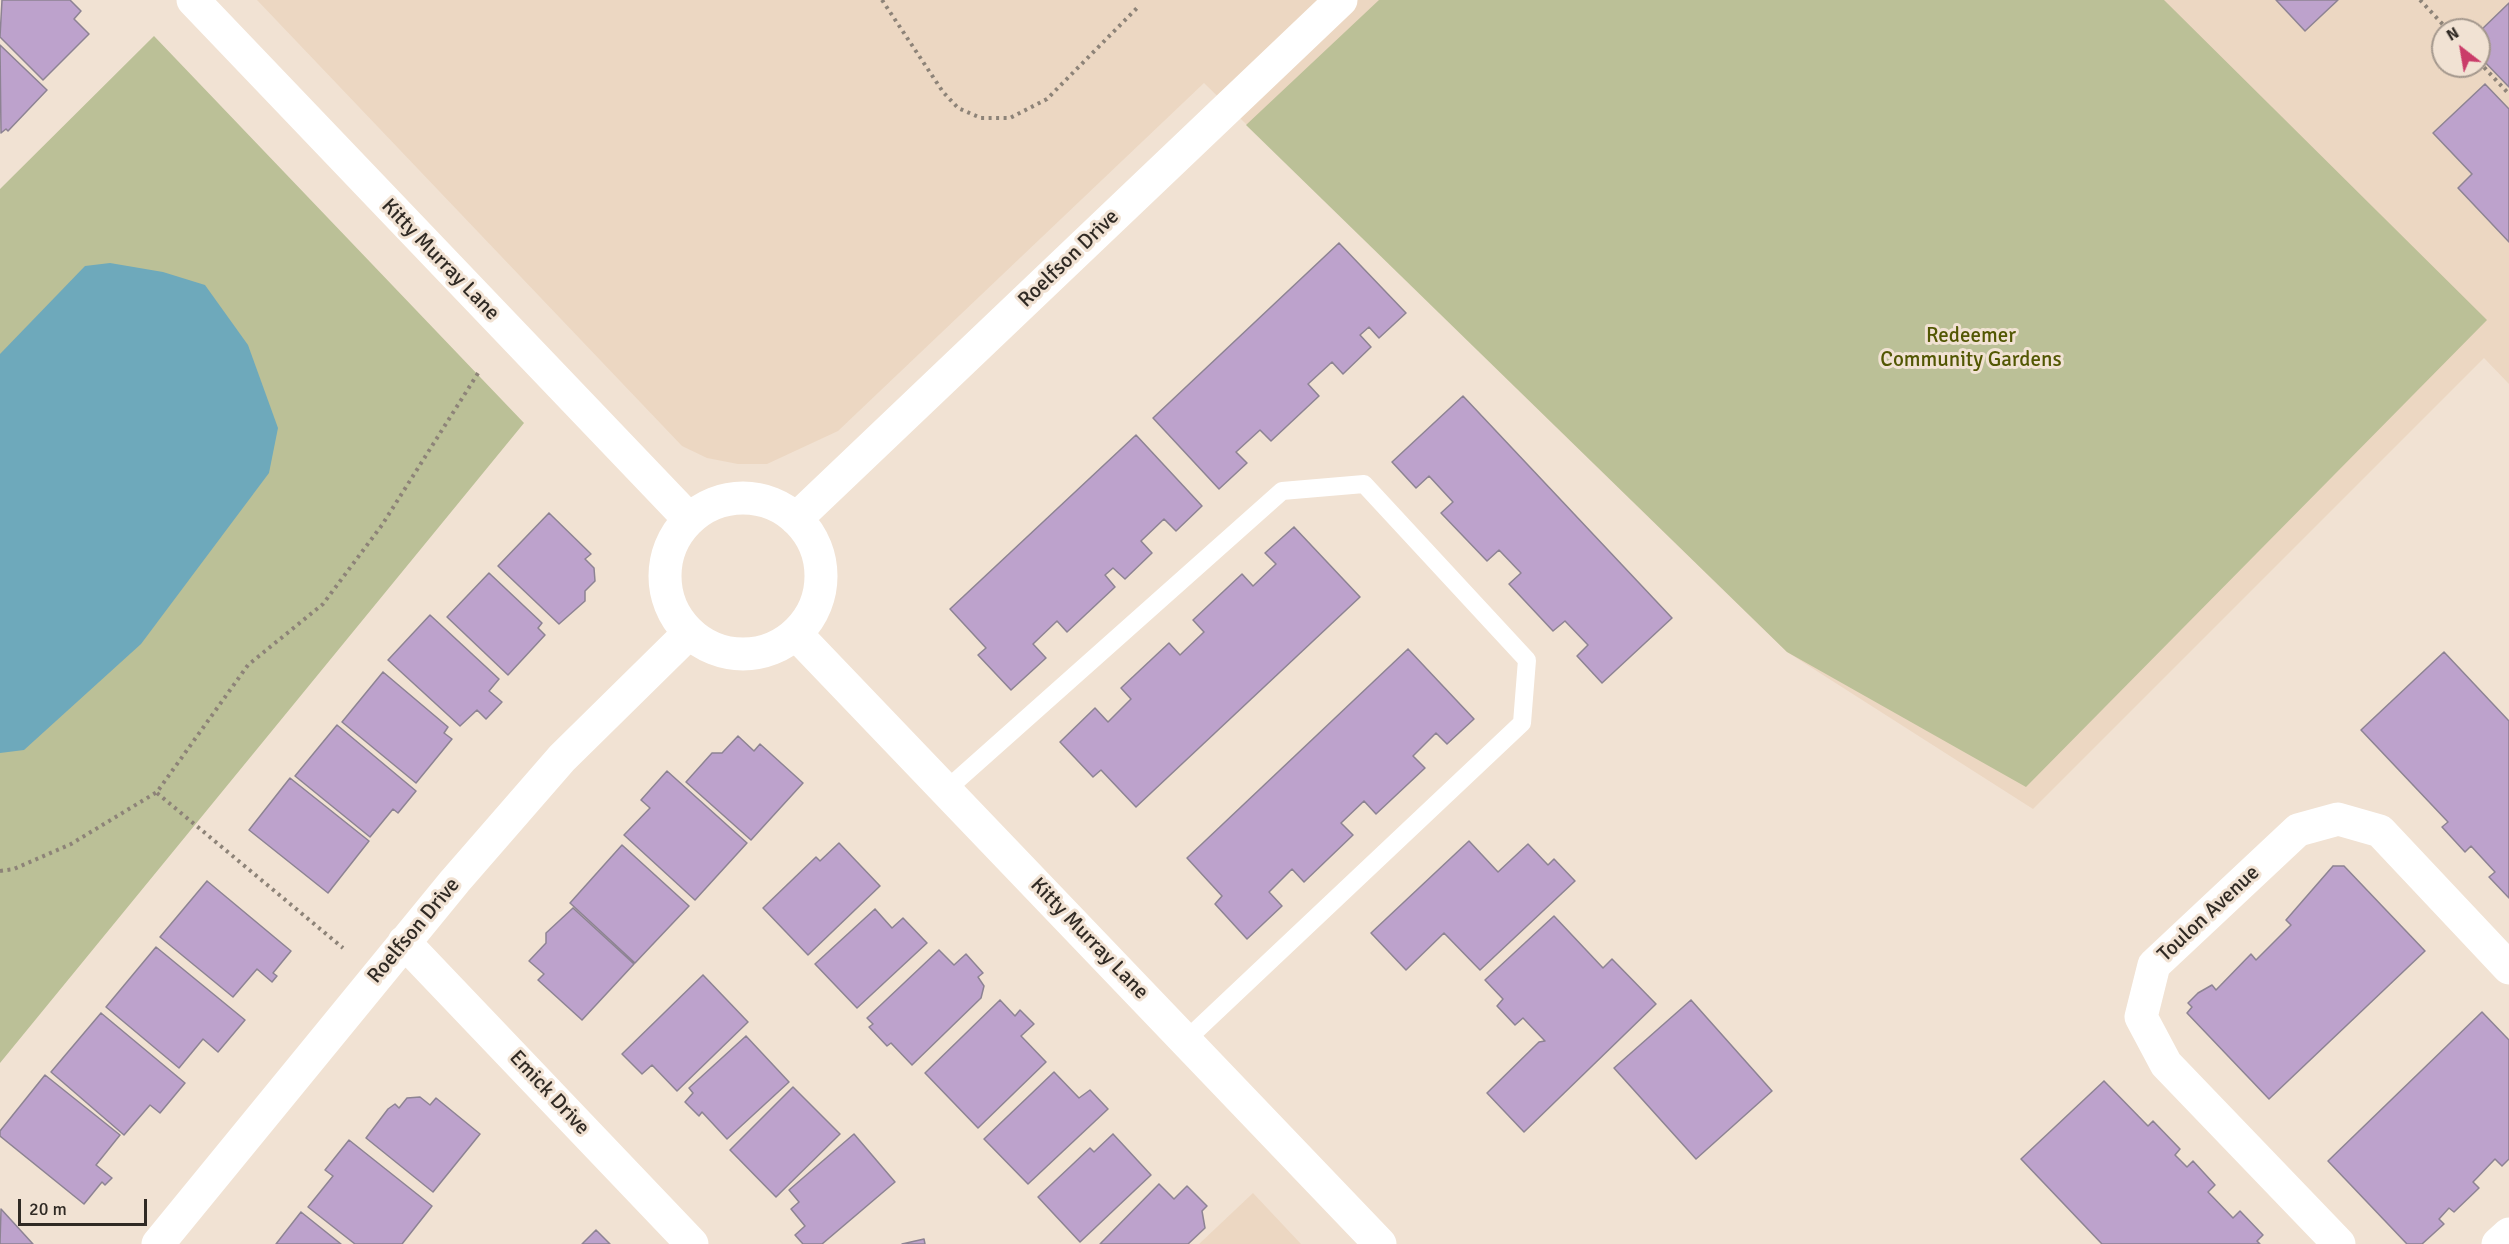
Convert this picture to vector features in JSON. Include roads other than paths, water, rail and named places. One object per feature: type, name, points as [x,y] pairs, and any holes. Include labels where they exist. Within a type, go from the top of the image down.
[{"type":"street","name":"Kitty Murray Lane","points":[[193,0],[689,519]]},
{"type":"street","name":"Roelfson Drive","points":[[796,519],[1341,0]]},
{"type":"street","points":[[754,498],[777,506],[796,519],[812,539],[820,564],[821,590],[812,614],[796,634],[776,648],[754,654],[730,654],[708,646],[689,633],[673,614],[665,589],[665,563],[674,539],[689,519],[709,506],[731,499],[754,498]]},
{"type":"street","name":"Roelfson Drive","points":[[158,1244],[404,942],[562,758],[689,633]]},
{"type":"street","name":"Kitty Murray Lane","points":[[796,634],[1380,1244]]},
{"type":"street","name":"Toulon Avenue","points":[[2339,1244],[2166,1064],[2141,1017],[2154,966],[2298,830],[2338,819],[2380,831],[2509,968]]},
{"type":"street","name":"Emick Drive","points":[[404,942],[693,1244]]},
{"type":"street","points":[[2498,1244],[2509,1234]]},
{"type":"lane","points":[[946,790],[1282,491],[1364,484],[1527,660],[1522,723],[1186,1040]]},
{"type":"water","points":[[110,263],[163,272],[205,285],[248,345],[278,428],[269,473],[141,644],[24,750],[0,753],[0,354],[85,266]]},
{"type":"park label","name":"Redeemer Community Gardens","points":[[1971,348]]}]
